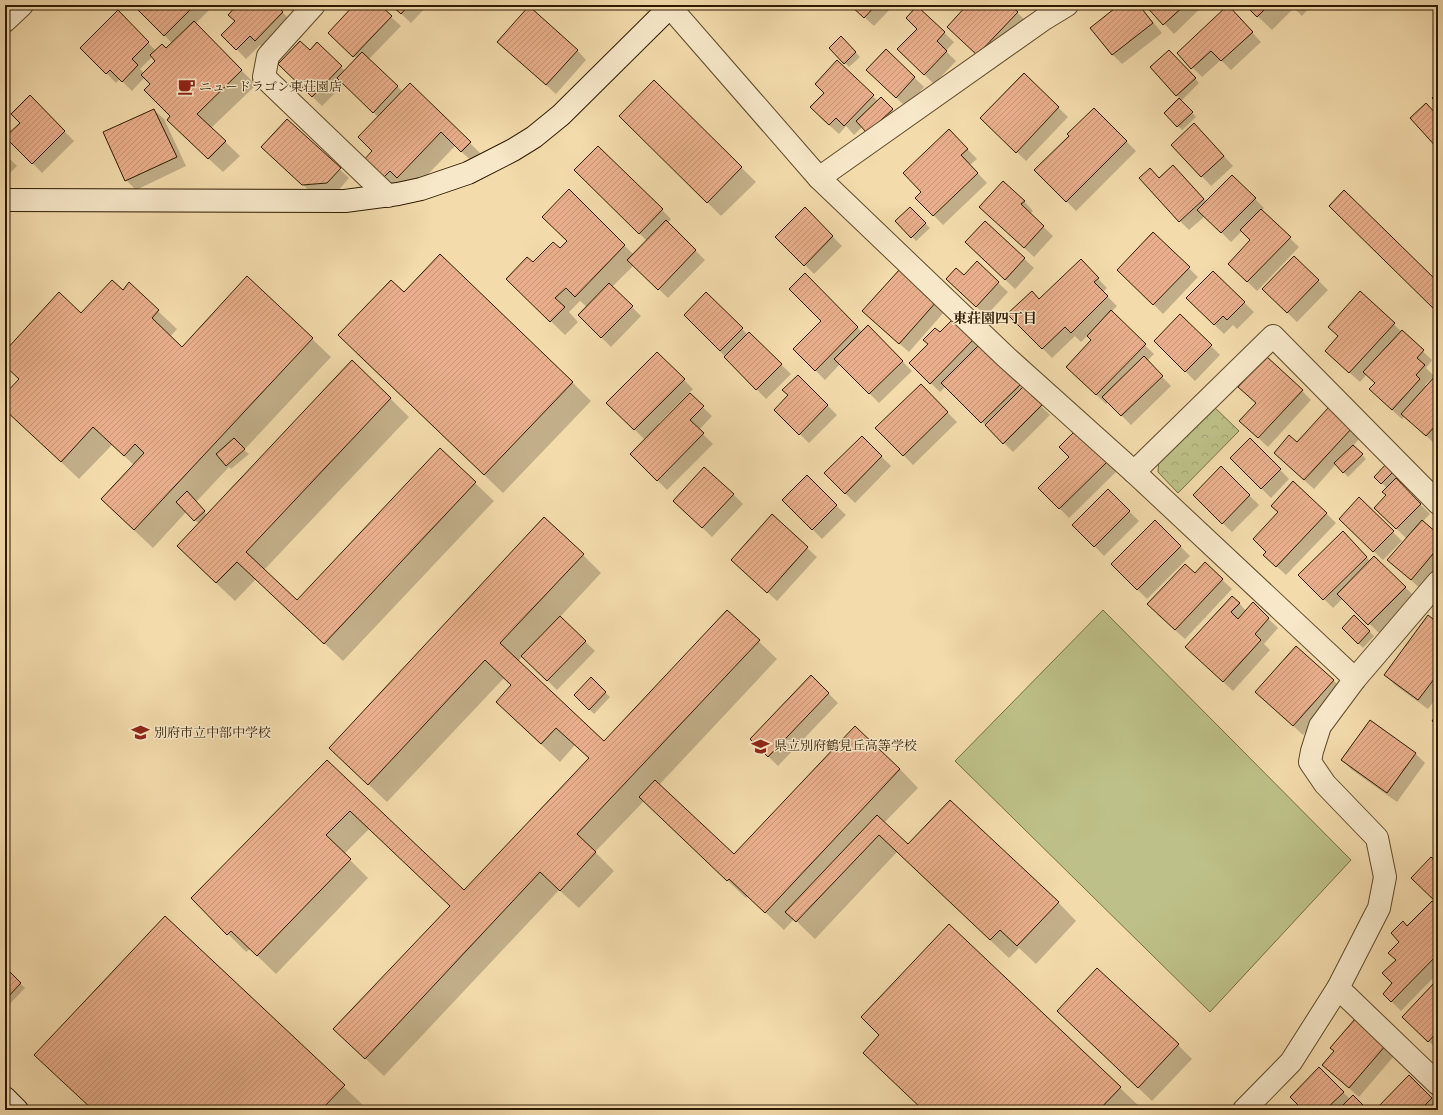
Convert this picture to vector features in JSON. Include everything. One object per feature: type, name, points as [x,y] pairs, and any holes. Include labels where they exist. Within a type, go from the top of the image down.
[{"type":"street","points":[[5,21],[22,5]]},
{"type":"street","points":[[314,5],[268,56],[264,77],[388,196]]},
{"type":"street","points":[[819,178],[1044,19],[1067,5]]},
{"type":"street","points":[[5,200],[345,201],[388,196],[421,190],[468,173],[513,150],[534,137],[561,115],[671,6],[819,178],[1006,357],[1134,472],[1355,679]]},
{"type":"street","points":[[1134,472],[1273,336],[1438,503]]},
{"type":"street","points":[[1244,1110],[1291,1062],[1338,988],[1380,908],[1385,877],[1377,838],[1325,784],[1310,762],[1320,726],[1355,679],[1438,582]]},
{"type":"street","points":[[1338,988],[1438,1084]]},
{"type":"street","points":[[5,1098],[18,1110]]},
{"type":"green space","points":[[1211,404],[1239,431],[1178,493],[1158,472],[1159,456]]},
{"type":"green space","points":[[1103,610],[1351,860],[1210,1012],[955,761]]},
{"type":"building","points":[[133,5],[195,5],[164,36]]},
{"type":"building","points":[[237,5],[276,5],[283,12],[255,41],[250,36],[236,50],[221,35],[235,21],[228,15]]},
{"type":"building","points":[[354,5],[380,5],[392,16],[353,57],[328,33]]},
{"type":"building","points":[[391,5],[409,5],[401,14]]},
{"type":"building","points":[[850,5],[876,5],[864,18]]},
{"type":"building","points":[[967,5],[1010,5],[1018,12],[977,55],[947,27]]},
{"type":"building","points":[[1119,5],[1139,5],[1153,23],[1112,55],[1090,28]]},
{"type":"building","points":[[1145,5],[1185,5],[1163,25]]},
{"type":"building","points":[[1228,5],[1253,32],[1221,61],[1211,51],[1191,69],[1177,53]]},
{"type":"building","points":[[1245,5],[1269,5],[1257,17]]},
{"type":"building","points":[[529,6],[578,50],[546,85],[497,42]]},
{"type":"building","points":[[917,6],[945,32],[937,41],[947,51],[924,75],[897,49],[917,29],[906,18]]},
{"type":"building","points":[[118,10],[149,42],[132,59],[138,65],[122,82],[110,70],[106,74],[80,48]]},
{"type":"building","name":"ニュードラゴン東荘園店","points":[[194,21],[242,70],[197,114],[226,141],[208,159],[167,120],[170,116],[144,90],[150,84],[141,75],[155,61],[150,55],[162,44],[166,48]]},
{"type":"building","points":[[841,36],[856,52],[844,64],[829,48]]},
{"type":"building","points":[[300,41],[310,50],[317,42],[342,66],[312,97],[278,64]]},
{"type":"building","points":[[886,49],[915,77],[896,98],[866,70]]},
{"type":"building","points":[[1169,50],[1196,78],[1176,96],[1150,67]]},
{"type":"building","points":[[362,52],[398,86],[373,113],[337,78]]},
{"type":"building","points":[[837,60],[874,95],[844,126],[836,118],[829,125],[810,107],[824,93],[815,84]]},
{"type":"building","points":[[1024,73],[1059,107],[1016,153],[980,118]]},
{"type":"building","points":[[654,80],[742,167],[707,203],[619,116]]},
{"type":"building","points":[[410,83],[471,142],[461,152],[441,132],[397,178],[390,171],[382,179],[363,161],[372,151],[358,137]]},
{"type":"building","points":[[1438,92],[1438,104],[1432,98]]},
{"type":"building","points":[[30,95],[65,131],[32,164],[5,137],[20,123],[11,114]]},
{"type":"building","points":[[881,97],[893,109],[867,133],[856,121]]},
{"type":"building","points":[[1179,98],[1193,112],[1177,127],[1164,113]]},
{"type":"building","points":[[1426,103],[1438,116],[1438,149],[1410,118]]},
{"type":"building","points":[[1094,108],[1127,141],[1066,202],[1034,170],[1069,136],[1067,134]]},
{"type":"building","points":[[154,109],[177,157],[125,181],[103,132]]},
{"type":"building","points":[[287,119],[341,168],[327,183],[302,185],[261,147]]},
{"type":"building","points":[[1194,123],[1224,156],[1201,177],[1171,145]]},
{"type":"building","points":[[949,129],[968,149],[961,155],[978,173],[933,216],[915,198],[921,192],[903,173]]},
{"type":"building","points":[[598,146],[663,209],[639,234],[574,170]]},
{"type":"building","points":[[1173,165],[1204,199],[1179,222],[1139,178],[1150,168],[1159,178]]},
{"type":"building","points":[[1232,175],[1256,198],[1221,233],[1197,210]]},
{"type":"building","points":[[1003,181],[1025,201],[1021,204],[1044,226],[1024,248],[979,207]]},
{"type":"building","points":[[569,189],[625,245],[575,297],[566,288],[555,298],[565,307],[550,322],[506,279],[527,257],[533,262],[553,242],[560,248],[567,241],[542,217]]},
{"type":"building","points":[[1344,190],[1438,282],[1438,313],[1329,206]]},
{"type":"building","points":[[805,207],[833,236],[804,266],[775,237]]},
{"type":"building","points":[[910,207],[926,223],[911,238],[895,221]]},
{"type":"building","points":[[1261,209],[1291,237],[1247,282],[1228,264],[1250,240],[1240,230]]},
{"type":"building","points":[[666,220],[696,250],[658,290],[627,260]]},
{"type":"building","points":[[985,221],[1025,258],[1005,280],[965,242]]},
{"type":"building","points":[[1153,232],[1190,267],[1153,305],[1117,270]]},
{"type":"building","points":[[440,254],[573,382],[484,475],[338,335],[391,280],[404,292]]},
{"type":"building","points":[[1294,256],[1319,280],[1287,313],[1262,289]]},
{"type":"building","points":[[1081,259],[1099,278],[1094,282],[1108,296],[1071,333],[1065,327],[1042,349],[1007,314],[1032,291],[1039,299]]},
{"type":"building","points":[[977,261],[999,282],[976,307],[946,279],[956,268],[964,275]]},
{"type":"building","points":[[900,269],[937,301],[899,344],[862,311]]},
{"type":"building","points":[[1213,271],[1245,302],[1227,320],[1223,316],[1214,325],[1186,298]]},
{"type":"building","points":[[805,273],[858,327],[815,371],[793,349],[821,321],[789,289]]},
{"type":"building","points":[[247,276],[313,338],[134,530],[101,499],[144,453],[135,444],[124,456],[93,427],[61,462],[5,410],[5,394],[19,379],[5,366],[5,351],[59,292],[81,313],[112,280],[123,290],[129,282],[159,310],[152,318],[182,347]]},
{"type":"building","points":[[609,283],[633,306],[601,338],[578,315]]},
{"type":"building","points":[[1360,291],[1395,323],[1349,373],[1325,351],[1338,336],[1328,327]]},
{"type":"building","points":[[706,292],[743,328],[720,351],[684,315]]},
{"type":"building","points":[[1111,310],[1146,344],[1096,395],[1066,367],[1091,340],[1087,336]]},
{"type":"building","points":[[1180,314],[1212,345],[1185,372],[1154,341]]},
{"type":"building","points":[[955,317],[976,337],[930,384],[909,363],[928,344],[923,340],[935,328],[940,332]]},
{"type":"building","points":[[868,325],[903,361],[869,394],[834,359]]},
{"type":"building","points":[[1402,330],[1424,350],[1417,358],[1425,365],[1416,375],[1420,379],[1392,410],[1369,389],[1375,383],[1363,372]]},
{"type":"building","points":[[749,332],[782,364],[756,390],[724,357]]},
{"type":"building","points":[[980,344],[1021,384],[981,423],[941,383]]},
{"type":"building","points":[[657,352],[685,379],[634,430],[606,403]]},
{"type":"building","points":[[1144,356],[1163,376],[1121,416],[1102,397]]},
{"type":"building","points":[[1266,356],[1303,390],[1258,438],[1239,421],[1256,403],[1238,387]]},
{"type":"building","points":[[352,360],[391,398],[246,552],[297,600],[440,448],[476,482],[324,644],[237,562],[216,583],[177,546]]},
{"type":"building","points":[[798,375],[828,405],[799,435],[774,410],[788,395],[782,390]]},
{"type":"building","points":[[1436,375],[1438,377],[1438,423],[1426,436],[1401,414]]},
{"type":"building","points":[[921,384],[948,412],[903,456],[875,428]]},
{"type":"building","points":[[1023,387],[1042,405],[1003,444],[985,425]]},
{"type":"building","points":[[690,393],[704,406],[690,420],[704,433],[657,481],[630,454]]},
{"type":"building","points":[[1329,407],[1352,428],[1304,480],[1274,453],[1289,435],[1297,442]]},
{"type":"building","points":[[1076,430],[1107,462],[1059,509],[1038,488],[1069,457],[1059,447]]},
{"type":"building","points":[[862,436],[882,456],[845,494],[824,473]]},
{"type":"building","points":[[234,438],[245,449],[226,466],[216,454]]},
{"type":"building","points":[[1250,438],[1281,469],[1261,489],[1230,458]]},
{"type":"building","points":[[1353,445],[1363,454],[1343,473],[1334,463]]},
{"type":"building","points":[[1388,462],[1396,469],[1381,484],[1374,477]]},
{"type":"building","points":[[1221,466],[1250,495],[1222,524],[1193,495]]},
{"type":"building","points":[[704,467],[734,494],[702,528],[673,501]]},
{"type":"building","points":[[807,475],[837,505],[812,530],[782,500]]},
{"type":"building","points":[[1396,478],[1421,504],[1396,529],[1374,508],[1386,495],[1382,492]]},
{"type":"building","points":[[1293,481],[1327,513],[1276,567],[1263,555],[1266,552],[1253,539],[1278,512],[1271,506]]},
{"type":"building","points":[[1108,489],[1130,511],[1094,547],[1072,525]]},
{"type":"building","points":[[187,491],[205,511],[194,521],[176,502]]},
{"type":"building","points":[[1359,497],[1394,531],[1373,552],[1339,519]]},
{"type":"building","points":[[772,514],[808,547],[767,593],[731,560]]},
{"type":"building","points":[[544,517],[584,554],[500,643],[604,741],[727,610],[760,640],[577,834],[596,852],[560,891],[540,872],[365,1059],[333,1029],[450,906],[350,811],[326,835],[351,859],[257,956],[231,931],[227,935],[191,898],[327,760],[464,890],[589,758],[556,728],[541,744],[496,702],[511,685],[485,660],[368,785],[329,748]]},
{"type":"building","points":[[1155,520],[1181,546],[1137,590],[1111,564]]},
{"type":"building","points":[[1422,520],[1438,534],[1438,548],[1411,580],[1387,560]]},
{"type":"building","points":[[1343,531],[1367,557],[1323,600],[1298,575]]},
{"type":"building","points":[[1374,556],[1406,587],[1368,625],[1337,594]]},
{"type":"building","points":[[1205,562],[1223,579],[1175,630],[1147,604],[1185,564],[1195,573]]},
{"type":"building","points":[[1232,596],[1240,603],[1231,612],[1238,619],[1253,602],[1269,618],[1255,634],[1261,640],[1223,682],[1185,647]]},
{"type":"building","points":[[1354,615],[1370,631],[1358,644],[1342,628]]},
{"type":"building","points":[[1428,615],[1438,623],[1438,674],[1418,700],[1384,675]]},
{"type":"building","points":[[560,616],[586,641],[547,681],[521,656]]},
{"type":"building","points":[[1296,646],[1334,680],[1293,726],[1255,692]]},
{"type":"building","points":[[811,675],[829,693],[768,757],[750,739]]},
{"type":"building","points":[[591,677],[606,692],[589,710],[574,695]]},
{"type":"building","points":[[1438,713],[1438,725],[1432,721]]},
{"type":"building","points":[[1370,720],[1416,753],[1387,793],[1341,760]]},
{"type":"building","points":[[855,726],[900,769],[765,913],[729,879],[727,881],[639,797],[655,780],[734,854]]},
{"type":"building","points":[[950,800],[1059,902],[1017,946],[1000,930],[990,940],[879,835],[796,922],[785,912],[877,815],[908,844]]},
{"type":"building","points":[[1431,857],[1438,863],[1438,904],[1411,878]]},
{"type":"building","points":[[1432,901],[1438,907],[1438,954],[1391,1002],[1383,994],[1392,983],[1382,973],[1396,960],[1388,953],[1399,942],[1391,933],[1403,921],[1407,926]]},
{"type":"building","points":[[165,916],[345,1085],[321,1110],[93,1110],[34,1055]]},
{"type":"building","points":[[949,924],[1121,1087],[1099,1110],[923,1110],[863,1053],[879,1035],[861,1017]]},
{"type":"building","points":[[1097,968],[1179,1044],[1138,1088],[1057,1011]]},
{"type":"building","points":[[8,970],[21,983],[5,1000],[5,974]]},
{"type":"building","points":[[1435,982],[1438,986],[1438,1031],[1428,1042],[1402,1017]]},
{"type":"building","points":[[1355,1019],[1386,1045],[1349,1088],[1322,1065],[1334,1051],[1330,1048]]},
{"type":"building","points":[[1319,1067],[1344,1092],[1325,1110],[1303,1110],[1290,1097]]},
{"type":"building","points":[[1409,1075],[1432,1098],[1420,1110],[1375,1110]]},
{"type":"building","points":[[1353,1095],[1368,1110],[1338,1110]]},
{"type":"place","name":"ニュードラゴン東荘園店","points":[[186,87]]},
{"type":"place","name":"別府市立中部中学校","points":[[141,733]]},
{"type":"place","name":"県立別府鶴見丘高等学校","points":[[761,746]]},
{"type":"district","name":"東荘園四丁目","points":[[995,319]]}]
